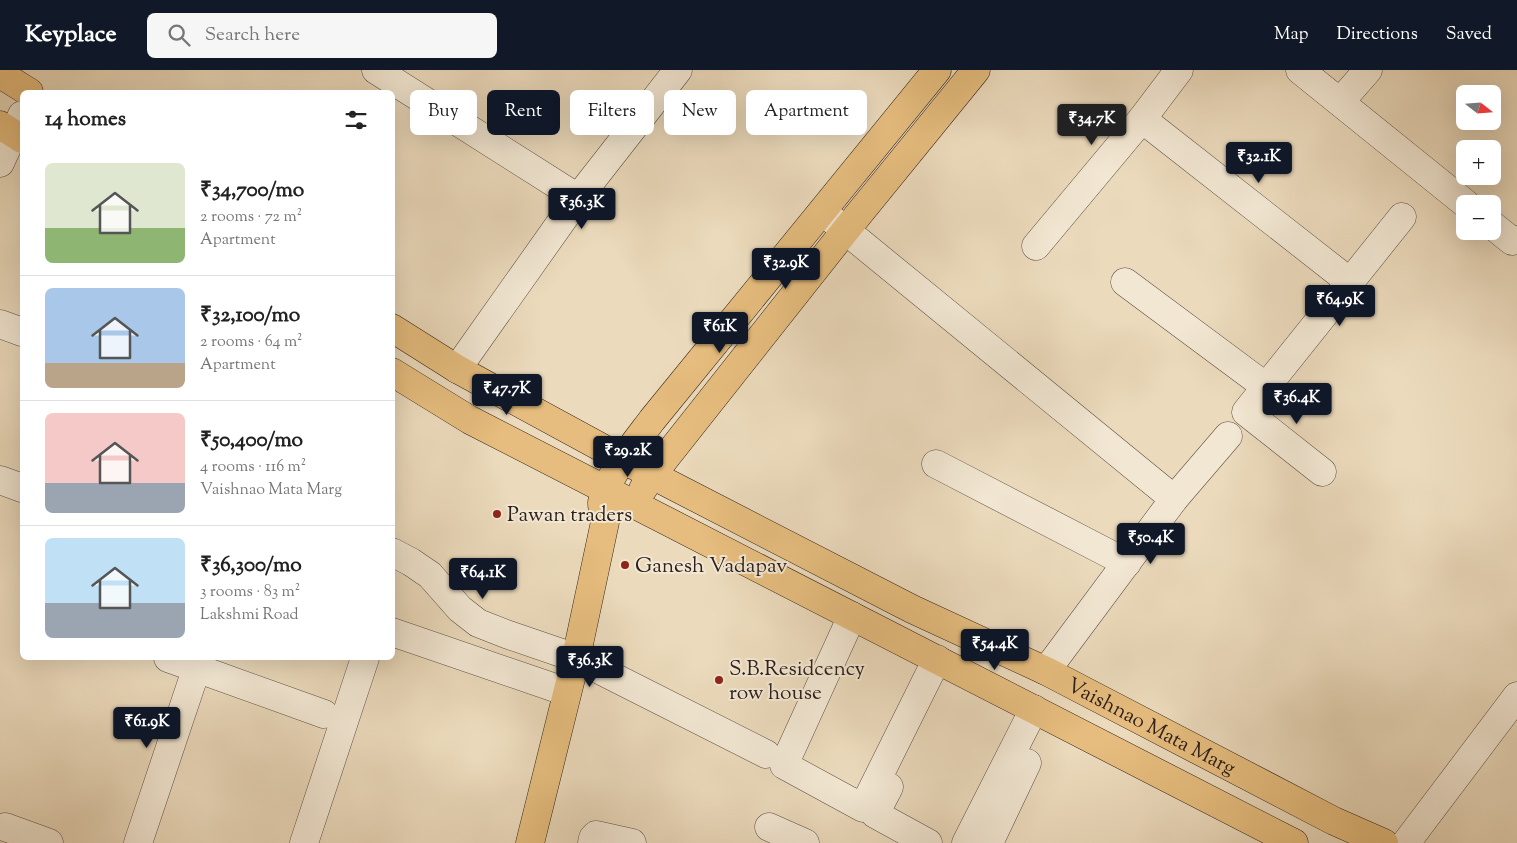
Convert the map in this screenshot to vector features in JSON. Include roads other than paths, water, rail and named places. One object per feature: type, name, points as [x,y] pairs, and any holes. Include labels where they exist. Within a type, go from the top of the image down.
[{"type":"main road","points":[[530,843],[576,658],[605,522],[602,504],[605,490],[624,459],[652,420],[937,70]]},
{"type":"main road","points":[[605,522],[623,514],[632,504],[652,475],[845,231],[976,70]]},
{"type":"main road","points":[[0,74],[26,90]]},
{"type":"main road","name":"Vaishnao Mata Marg","points":[[395,330],[457,370],[652,475],[912,608],[1046,671],[1334,821],[1384,843]]},
{"type":"main road","name":"Vaishnao Mata Marg","points":[[395,374],[470,420],[1294,843]]},
{"type":"street","points":[[376,70],[578,198]]},
{"type":"street","points":[[457,370],[578,198],[678,70]]},
{"type":"street","points":[[1036,246],[1142,119],[1179,70]]},
{"type":"street","points":[[1300,70],[1456,196]]},
{"type":"street","points":[[1340,102],[1368,70]]},
{"type":"street","points":[[1142,119],[1350,282]]},
{"type":"street","points":[[0,163],[14,128]]},
{"type":"street","points":[[822,212],[1174,500]]},
{"type":"street","points":[[1322,472],[1246,412],[1402,217]]},
{"type":"street","points":[[1501,233],[1512,242],[1517,240]]},
{"type":"street","points":[[1125,282],[1265,386]]},
{"type":"street","points":[[0,324],[20,331]]},
{"type":"street","points":[[1046,671],[1174,500],[1228,436]]},
{"type":"street","points":[[936,464],[1127,563]]},
{"type":"street","points":[[0,480],[20,487]]},
{"type":"street","points":[[395,554],[411,562],[430,576],[460,609],[478,623],[576,658],[766,754]]},
{"type":"street","points":[[852,616],[784,765],[864,808],[945,663]]},
{"type":"street","points":[[395,633],[567,692]]},
{"type":"street","points":[[180,660],[198,663],[324,714]]},
{"type":"street","points":[[304,843],[364,660]]},
{"type":"street","points":[[138,843],[198,663]]},
{"type":"street","points":[[928,843],[875,814],[945,663]]},
{"type":"street","points":[[1406,843],[1517,696]]},
{"type":"street","points":[[966,843],[1042,713]]},
{"type":"street","points":[[989,843],[1042,713]]},
{"type":"street","points":[[5,827],[49,843]]},
{"type":"street","points":[[769,827],[805,843]]},
{"type":"street","points":[[592,843],[596,835],[632,843]]},
{"type":"place","name":"Pawan traders","points":[[497,514]]},
{"type":"place","name":"Ganesh Vadapav","points":[[625,565]]},
{"type":"place","name":"S.B.Residcency row house","points":[[719,680]]}]
